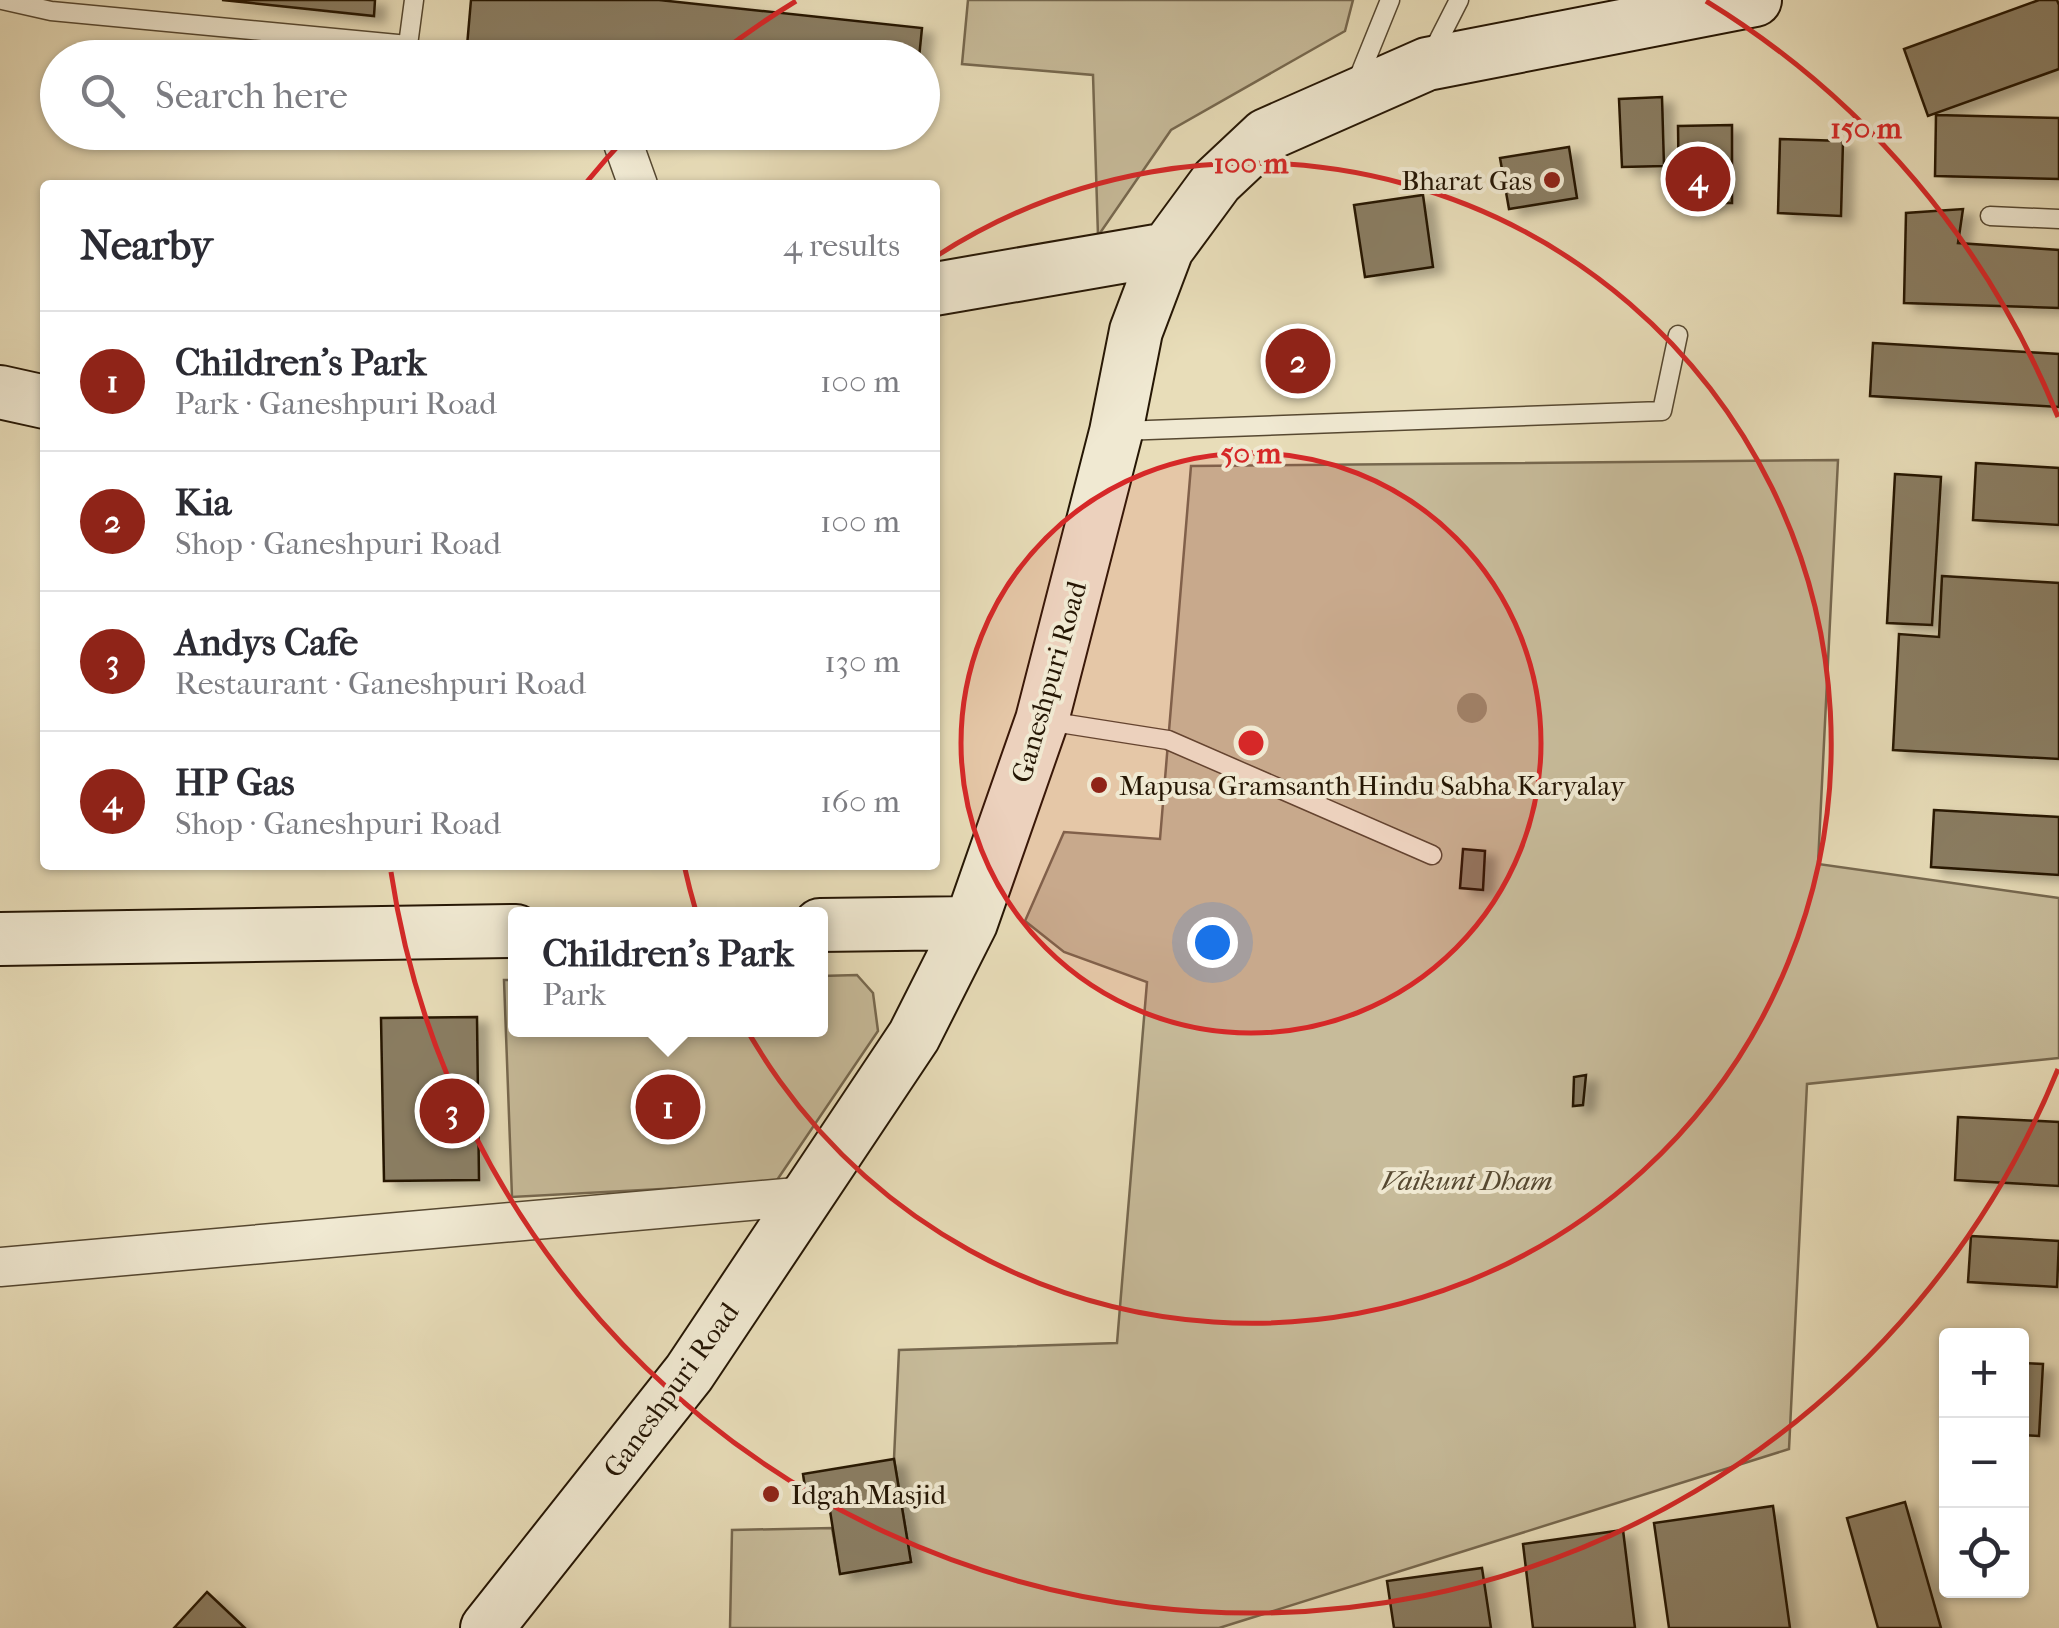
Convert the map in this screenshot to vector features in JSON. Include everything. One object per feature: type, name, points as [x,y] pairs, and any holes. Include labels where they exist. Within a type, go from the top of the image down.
[{"type":"street","name":"Ganeshpuri Road","points":[[487,1628],[690,1373],[914,1036],[971,923],[1042,720],[1116,432],[1136,331],[1167,249],[1217,181],[1266,135],[1427,64],[1755,0]]},
{"type":"street","points":[[625,150],[636,180]]},
{"type":"street","points":[[940,288],[1167,249]]},
{"type":"street","points":[[0,392],[40,401]]},
{"type":"street","points":[[828,925],[971,923]]},
{"type":"street","points":[[0,939],[508,930]]},
{"type":"street","points":[[0,1267],[807,1196]]},
{"type":"lane","points":[[2,0],[50,11],[311,40]]},
{"type":"lane","points":[[411,40],[414,0]]},
{"type":"lane","points":[[1350,98],[1390,0]]},
{"type":"lane","points":[[1427,64],[1459,0]]},
{"type":"lane","points":[[1990,216],[2059,219]]},
{"type":"lane","points":[[1116,432],[1662,411],[1678,335]]},
{"type":"lane","points":[[1042,720],[1168,740],[1432,855]]},
{"type":"green space","points":[[968,0],[1353,0],[1345,31],[1171,130],[1098,236],[1093,75],[962,64]]},
{"type":"green space","name":"Vaikunt Dham","points":[[1838,460],[1818,864],[2059,898],[2059,1058],[1807,1084],[1789,1449],[1219,1628],[730,1628],[732,1530],[832,1528],[840,1573],[911,1562],[894,1459],[899,1350],[1117,1343],[1147,982],[1064,952],[1025,921],[1064,832],[1160,839],[1191,466]]},
{"type":"green space","points":[[857,975],[873,993],[878,1031],[775,1183],[512,1197],[504,980],[508,980],[508,1037],[828,1037],[828,976]]},
{"type":"building","points":[[222,0],[375,0],[374,16]]},
{"type":"building","points":[[471,0],[659,0],[922,28],[921,40],[468,40]]},
{"type":"building","points":[[2039,0],[2057,0],[2059,5],[2059,69],[1928,116],[1904,49]]},
{"type":"building","points":[[1662,97],[1664,166],[1622,167],[1619,99]]},
{"type":"building","points":[[1936,115],[2059,118],[2059,179],[1935,176]]},
{"type":"building","points":[[1732,125],[1732,203],[1679,203],[1678,126]]},
{"type":"building","points":[[1780,139],[1843,141],[1841,216],[1778,213]]},
{"type":"building","points":[[1569,147],[1577,198],[1509,209],[1500,158]]},
{"type":"building","points":[[1423,195],[1433,267],[1365,277],[1354,205]]},
{"type":"building","points":[[1963,209],[1958,243],[2059,250],[2059,308],[1904,303],[1906,213]]},
{"type":"building","points":[[1873,343],[2059,354],[2059,407],[1870,396]]},
{"type":"building","points":[[1976,463],[2059,468],[2059,525],[1973,520]]},
{"type":"building","points":[[1895,474],[1941,477],[1932,625],[1887,623]]},
{"type":"building","points":[[1942,576],[2059,583],[2059,759],[1893,750],[1899,634],[1939,637]]},
{"type":"building","points":[[1934,810],[2059,817],[2059,875],[1931,867]]},
{"type":"building","points":[[1463,849],[1485,851],[1483,890],[1460,888]]},
{"type":"building","points":[[477,1017],[479,1180],[384,1181],[381,1018]]},
{"type":"building","points":[[1586,1075],[1583,1105],[1573,1106],[1574,1077]]},
{"type":"building","points":[[1958,1117],[2059,1122],[2059,1186],[1955,1180]]},
{"type":"building","points":[[1971,1236],[2059,1241],[2057,1287],[1968,1282]]},
{"type":"building","points":[[2029,1363],[2043,1364],[2039,1436],[2029,1435]]},
{"type":"building","points":[[894,1459],[911,1562],[840,1574],[828,1498],[807,1501],[803,1474]]},
{"type":"building","points":[[1905,1502],[1941,1628],[1878,1628],[1847,1518]]},
{"type":"building","points":[[1773,1506],[1790,1628],[1669,1628],[1654,1523]]},
{"type":"building","points":[[1623,1530],[1635,1628],[1533,1628],[1523,1544]]},
{"type":"building","points":[[1482,1568],[1491,1628],[1394,1628],[1387,1581]]},
{"type":"building","points":[[207,1592],[245,1628],[174,1628]]},
{"type":"place","name":"HP Gas","points":[[1698,179]]},
{"type":"place","name":"Bharat Gas","points":[[1552,180]]},
{"type":"place","name":"Kia","points":[[1298,361]]},
{"type":"place","name":"Mapusa Gramsanth Hindu Sabha Karyalay","points":[[1099,785]]},
{"type":"place","name":"Children's Park","points":[[668,1107]]},
{"type":"place","name":"Andys Cafe","points":[[452,1111]]},
{"type":"place","name":"Idgah Masjid","points":[[771,1494]]}]
